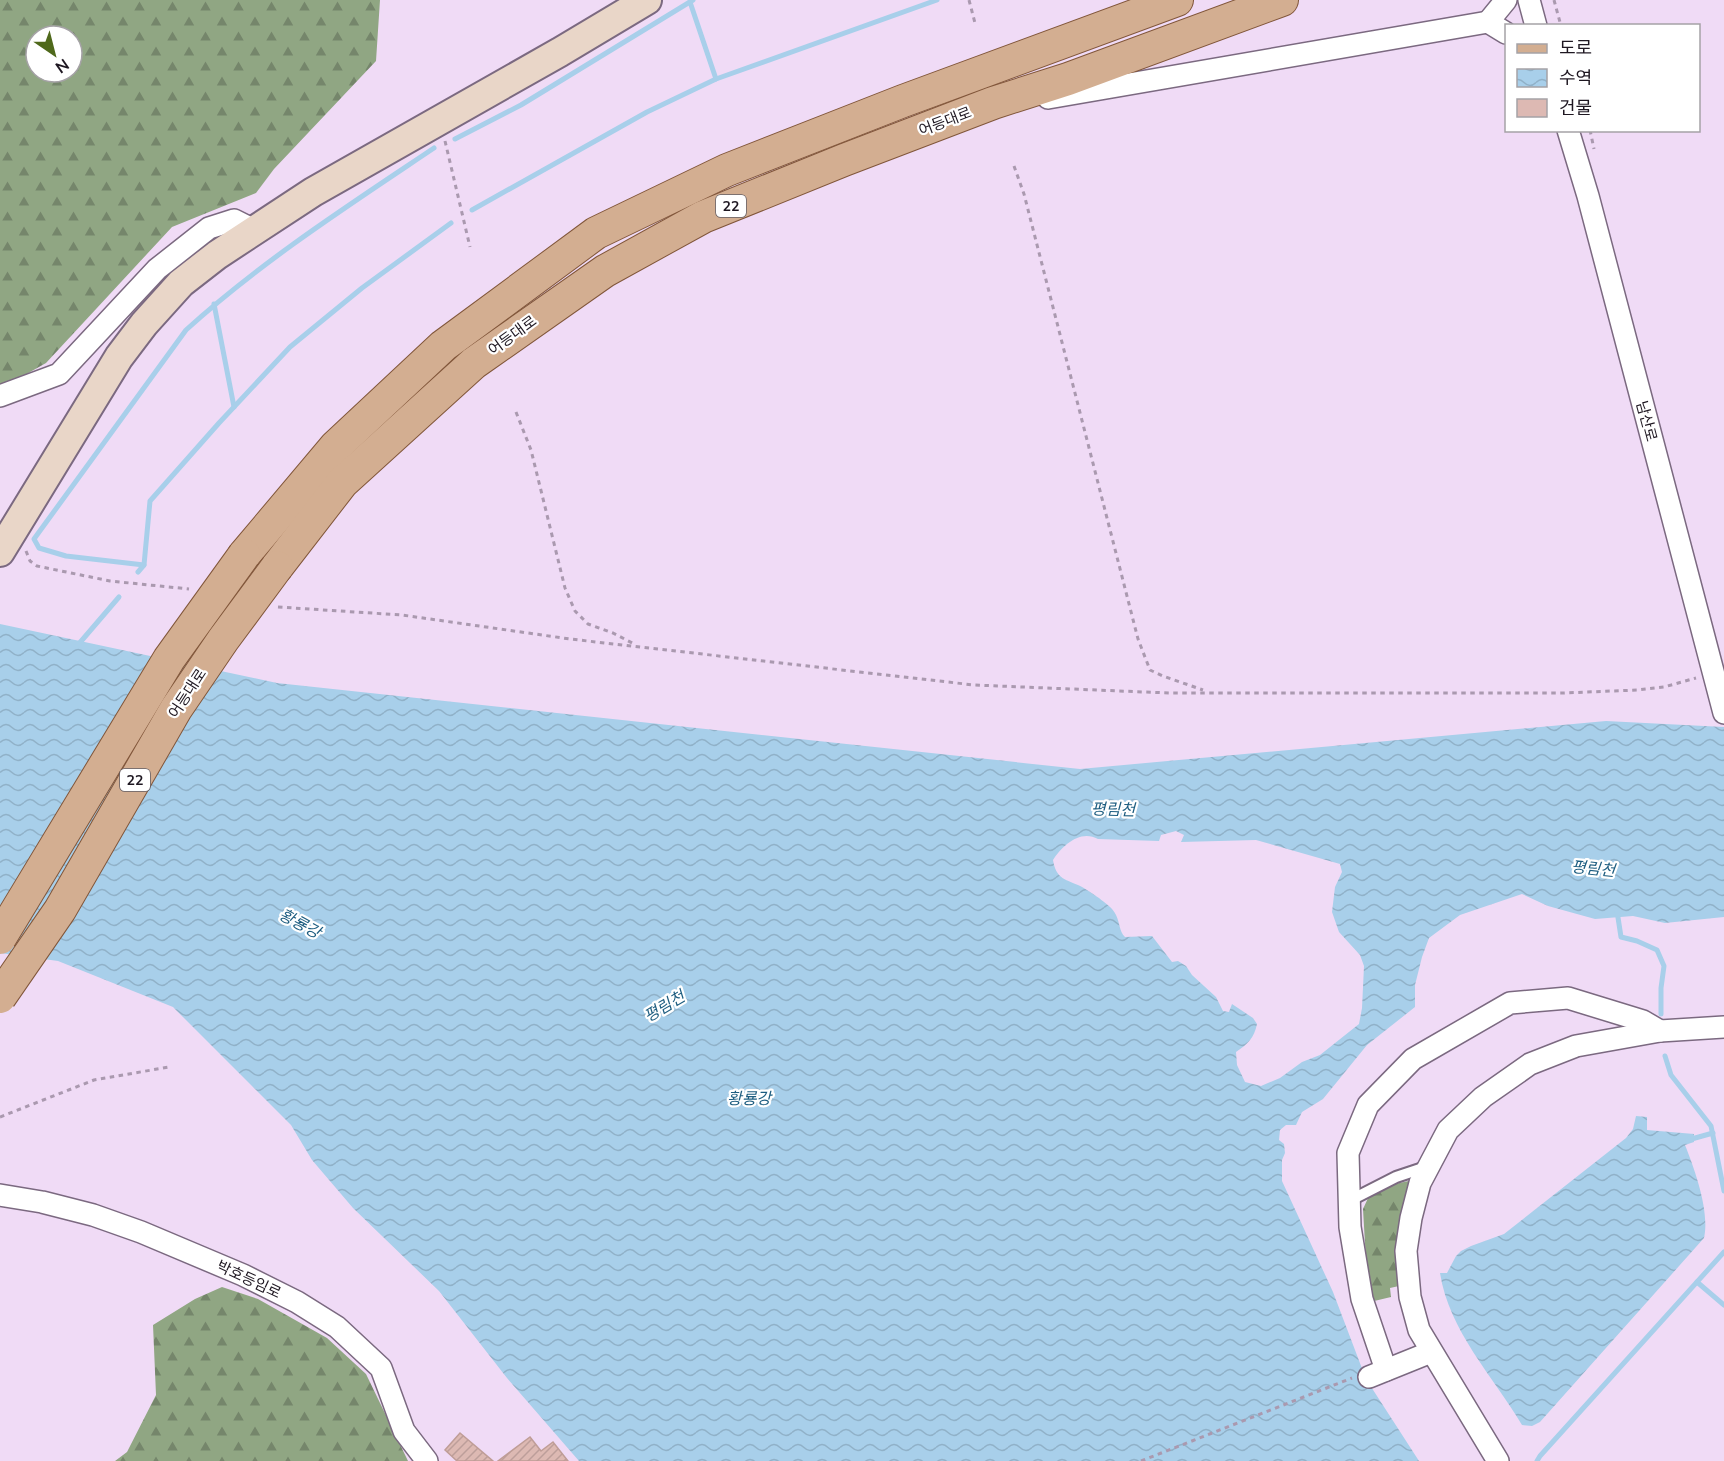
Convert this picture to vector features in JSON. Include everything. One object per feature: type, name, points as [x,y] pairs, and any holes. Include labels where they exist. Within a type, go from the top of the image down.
[{"type":"main road","points":[[7,540],[119,357],[144,324],[181,283],[217,255],[313,192],[647,0]]},
{"type":"main road","name":"22","points":[[0,938],[168,659],[244,555],[335,447],[443,345],[596,232],[728,170],[903,100],[1177,0]]},
{"type":"main road","name":"어등대로","points":[[0,997],[60,910],[176,709],[277,567],[342,483],[474,363],[605,271],[703,217],[973,111],[1068,79],[1282,0]]},
{"type":"street","points":[[973,111],[1497,27],[1506,0]]},
{"type":"street","points":[[1529,0],[1535,24]]},
{"type":"street","name":"남산로","points":[[1569,132],[1588,196],[1724,713]]},
{"type":"street","points":[[0,396],[59,374],[157,269],[209,228],[234,220],[254,230]]},
{"type":"street","points":[[1431,1352],[1377,1373],[1350,1227],[1349,1202],[1348,1153],[1368,1105],[1413,1059],[1510,1003],[1568,998],[1643,1021],[1660,1031]]},
{"type":"street","points":[[1498,1461],[1419,1330],[1410,1297],[1406,1251],[1420,1183],[1448,1131],[1483,1097],[1530,1064],[1576,1046],[1660,1031],[1724,1027]]},
{"type":"street","name":"박호등임로","points":[[0,1195],[42,1202],[132,1228],[243,1275],[297,1302],[337,1327],[381,1368],[404,1431],[427,1461]]},
{"type":"lane","points":[[1349,1202],[1395,1177],[1429,1166]]},
{"type":"path","points":[[969,0],[975,23]]},
{"type":"path","points":[[1554,0],[1560,24]]},
{"type":"path","points":[[440,120],[470,247]]},
{"type":"path","points":[[1014,166],[1024,194],[1138,639],[1150,670],[1208,692]]},
{"type":"path","points":[[516,412],[531,450],[565,588],[575,611],[588,624],[613,633],[637,646]]},
{"type":"path","points":[[7,540],[37,566],[110,581],[194,590]]},
{"type":"path","points":[[273,606],[402,615],[570,639],[974,685],[1169,693],[1563,693],[1637,690],[1714,678]]},
{"type":"path","points":[[0,1117],[94,1080],[170,1067]]},
{"type":"path","points":[[1141,1461],[1357,1376],[1377,1373]]},
{"type":"green space","points":[[0,0],[380,0],[376,61],[274,169],[256,193],[172,227],[46,363],[0,389]]},
{"type":"green space","points":[[1413,1180],[1399,1286],[1390,1288],[1391,1297],[1370,1302],[1363,1209],[1369,1196],[1395,1184]]},
{"type":"green space","points":[[222,1287],[258,1299],[327,1338],[366,1374],[408,1461],[115,1461],[127,1452],[156,1395],[153,1325],[195,1299]]},
{"type":"water","name":"황룡강","points":[[0,624],[277,683],[1080,769],[1606,721],[1724,727],[1724,917],[1665,923],[1633,916],[1595,919],[1548,906],[1522,894],[1460,915],[1429,938],[1415,985],[1415,1007],[1367,1045],[1323,1099],[1302,1112],[1296,1125],[1286,1125],[1280,1130],[1279,1140],[1284,1144],[1285,1153],[1282,1160],[1282,1181],[1333,1292],[1366,1379],[1419,1461],[579,1461],[507,1378],[439,1291],[353,1208],[312,1160],[291,1125],[173,1007],[58,961],[0,953]],"holes":[[[1176,831],[1184,835],[1181,842],[1256,840],[1340,864],[1342,872],[1335,887],[1332,912],[1339,932],[1360,955],[1364,966],[1359,1024],[1320,1055],[1302,1062],[1280,1078],[1261,1086],[1245,1082],[1237,1065],[1236,1052],[1250,1040],[1256,1029],[1257,1024],[1253,1018],[1232,1004],[1229,1012],[1223,1011],[1216,997],[1192,975],[1186,966],[1178,961],[1172,962],[1152,936],[1125,937],[1111,908],[1086,889],[1061,877],[1056,871],[1053,860],[1072,840],[1085,836],[1098,839],[1159,841],[1161,835]]]},
{"type":"water","points":[[1636,1116],[1647,1117],[1647,1130],[1694,1134],[1694,1142],[1685,1145],[1703,1204],[1704,1238],[1540,1422],[1532,1426],[1522,1425],[1462,1334],[1445,1294],[1440,1273],[1447,1273],[1461,1251],[1504,1234],[1626,1138],[1633,1129]]},
{"type":"building","points":[[460,1433],[493,1461],[457,1461],[445,1450]]},
{"type":"building","points":[[530,1437],[541,1451],[553,1442],[568,1461],[498,1461]]},
{"type":"waterway","points":[[455,139],[521,105],[693,0]]},
{"type":"waterway","points":[[472,210],[647,112],[716,79],[937,0]]},
{"type":"waterway","points":[[690,2],[716,79]]},
{"type":"waterway","points":[[144,565],[66,556],[39,548],[34,539],[186,330],[275,257],[434,148]]},
{"type":"waterway","points":[[138,572],[144,565],[150,501],[219,423],[290,347],[362,288],[451,223]]},
{"type":"waterway","points":[[214,304],[234,407]]},
{"type":"waterway","points":[[77,646],[119,597]]},
{"type":"waterway","points":[[1617,911],[1621,937],[1657,950],[1664,966],[1661,1014]]},
{"type":"waterway","points":[[1665,1056],[1671,1075],[1711,1126],[1724,1191]]},
{"type":"waterway","points":[[1688,1140],[1713,1133]]},
{"type":"waterway","points":[[1537,1461],[1724,1252]]},
{"type":"waterway","points":[[1697,1282],[1724,1305]]},
{"type":"water label","name":"평림천","points":[[1113,809]]},
{"type":"water label","name":"평림천","points":[[1593,868]]},
{"type":"water label","name":"평림천","points":[[664,1006]]}]
